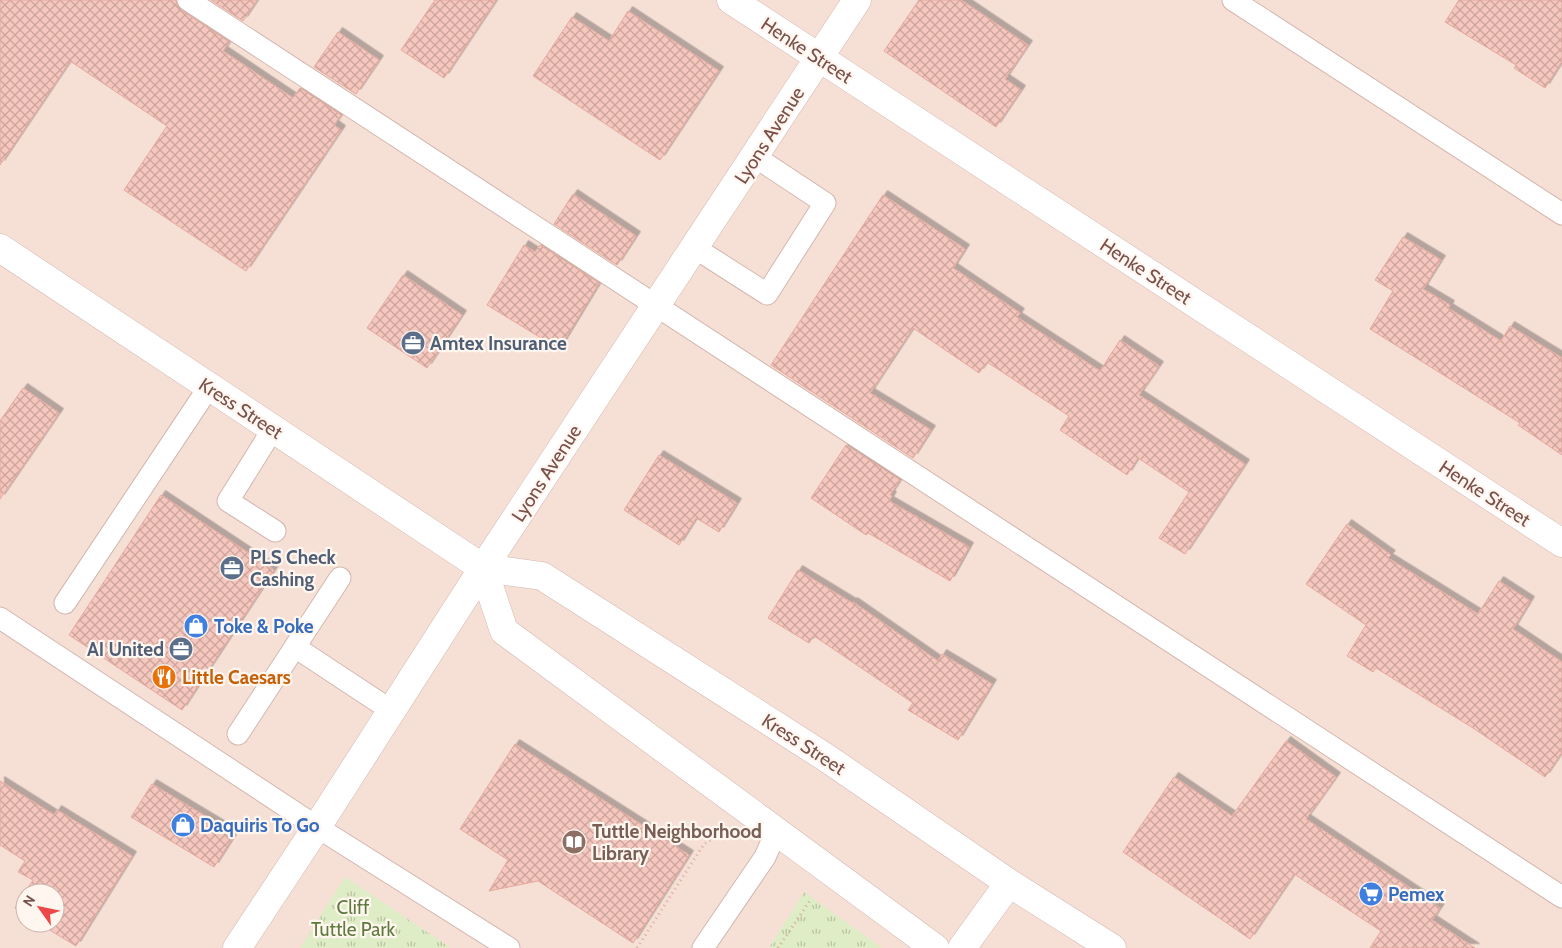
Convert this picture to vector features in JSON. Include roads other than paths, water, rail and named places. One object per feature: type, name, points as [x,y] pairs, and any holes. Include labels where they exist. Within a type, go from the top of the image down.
[{"type":"street","name":"Henke Street","points":[[731,0],[1562,543]]},
{"type":"street","name":"Lyons Avenue","points":[[237,948],[483,568],[857,0]]},
{"type":"street","name":"Kress Street","points":[[0,248],[483,568],[542,576],[825,757],[1009,883],[1112,948]]},
{"type":"street","points":[[483,568],[504,631],[935,948]]},
{"type":"street","points":[[962,948],[1009,883]]},
{"type":"lane","points":[[188,0],[1562,897]]},
{"type":"lane","points":[[1232,0],[1562,214]]},
{"type":"lane","points":[[695,248],[767,294],[815,220],[825,203],[754,156]]},
{"type":"lane","points":[[65,603],[209,387]]},
{"type":"lane","points":[[273,429],[228,500],[275,531]]},
{"type":"lane","points":[[238,734],[340,578]]},
{"type":"lane","points":[[0,618],[317,827],[509,948]]},
{"type":"lane","points":[[295,647],[392,711]]},
{"type":"lane","points":[[704,948],[765,857],[776,832]]},
{"type":"place","name":"Amtex Insurance","points":[[413,343]]},
{"type":"place","name":"PLS Check Cashing","points":[[232,568]]},
{"type":"place","name":"Toke & Poke","points":[[196,626]]},
{"type":"place","name":"AI United","points":[[181,649]]},
{"type":"place","name":"Little Caesars","points":[[164,677]]},
{"type":"place","name":"Daquiris To Go","points":[[183,825]]},
{"type":"place","name":"Tuttle Neighborhood Library","points":[[574,842]]},
{"type":"place","name":"Pemex","points":[[1371,894]]},
{"type":"park label","name":"Cliff Tuttle Park","points":[[353,918]]}]
